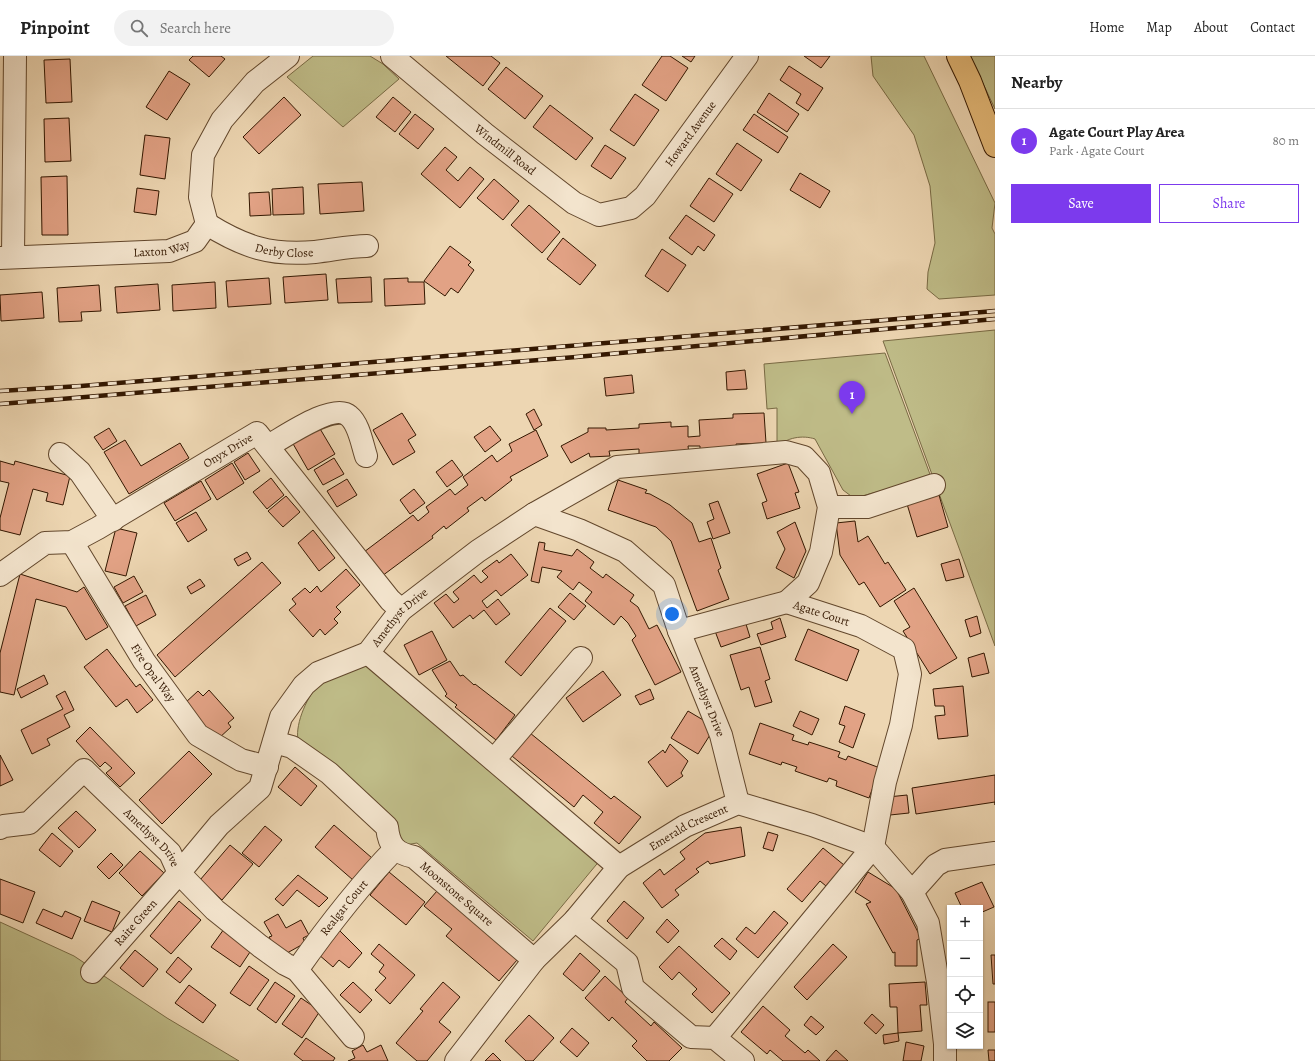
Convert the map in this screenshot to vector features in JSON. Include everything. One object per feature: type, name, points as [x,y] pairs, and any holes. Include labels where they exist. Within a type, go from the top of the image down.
[{"type":"main road","points":[[958,56],[970,81],[995,146]]},
{"type":"street","points":[[7,257],[15,56]]},
{"type":"street","points":[[207,224],[200,197],[203,155],[222,120],[255,82],[288,56]]},
{"type":"street","name":"Windmill Road","points":[[392,56],[485,134],[574,203],[600,215],[631,208]]},
{"type":"street","name":"Howard Avenue","points":[[631,208],[645,196],[747,56]]},
{"type":"street","name":"Laxton Way","points":[[7,257],[169,251],[195,241],[207,224]]},
{"type":"street","name":"Derby Close","points":[[207,224],[233,240],[250,246],[276,252],[315,252],[350,246],[367,246]]},
{"type":"street","points":[[268,446],[322,416],[344,413],[350,416],[366,456]]},
{"type":"street","name":"Onyx Drive","points":[[0,575],[45,543],[72,542],[113,520],[257,433],[390,600],[401,610]]},
{"type":"street","name":"Agate Court","points":[[534,514],[617,467],[786,452],[804,457],[819,473],[829,507],[821,552],[808,583],[787,602],[861,626],[904,649],[910,674],[901,725],[885,782],[872,847]]},
{"type":"street","points":[[60,454],[70,461],[80,472],[113,520]]},
{"type":"street","points":[[829,507],[867,506],[934,485]]},
{"type":"street","name":"Amethyst Drive","points":[[0,828],[4,826],[29,823],[84,770],[170,853],[179,872],[219,825],[260,788],[281,717],[304,685],[318,673],[368,653],[401,610],[478,551],[534,514],[579,530],[625,551],[664,585],[679,631],[721,735],[738,803]]},
{"type":"street","name":"Fire Opal Way","points":[[72,542],[144,661],[198,735],[240,760],[267,767]]},
{"type":"street","points":[[679,631],[787,602]]},
{"type":"street","points":[[368,653],[619,867]]},
{"type":"street","points":[[494,760],[581,658]]},
{"type":"street","points":[[274,742],[292,747],[329,773],[387,827],[389,840],[395,848]]},
{"type":"street","name":"Emerald Crescent","points":[[456,1061],[534,960],[575,920],[619,867],[685,826],[738,803],[812,825],[872,847],[912,892],[928,923],[938,982],[945,1044],[944,1061]]},
{"type":"street","points":[[715,1038],[872,847]]},
{"type":"street","name":"Moonstone Square","points":[[395,848],[403,855],[414,857],[534,960]]},
{"type":"street","name":"Realgar Court","points":[[297,970],[345,904],[395,848]]},
{"type":"street","points":[[912,892],[936,865],[945,860],[995,853]]},
{"type":"street","points":[[179,872],[215,910],[260,946],[285,964],[297,970],[353,1037]]},
{"type":"street","name":"Raite Green","points":[[92,972],[179,872]]},
{"type":"street","points":[[575,920],[626,964],[633,988],[691,1037],[715,1038],[744,1061]]},
{"type":"shaded area","points":[[313,56],[370,56],[383,64],[399,79],[343,127],[287,77]]},
{"type":"shaded area","points":[[871,56],[924,56],[995,203],[992,228],[995,234],[995,295],[939,299],[927,289],[928,272],[935,243],[930,186],[914,135],[873,76]]},
{"type":"shaded area","points":[[970,56],[995,56],[995,109]]},
{"type":"shaded area","points":[[995,330],[995,646],[883,341]]},
{"type":"shaded area","points":[[885,353],[931,477],[862,496],[851,496],[843,490],[815,439],[800,437],[790,439],[785,441],[777,448],[777,408],[767,409],[764,364]]},
{"type":"shaded area","points":[[369,662],[601,859],[533,941],[417,843],[405,845],[298,739],[298,725],[307,701],[316,688],[330,678]]},
{"type":"shaded area","points":[[0,922],[74,956],[167,1018],[239,1061],[0,1061]]},
{"type":"building","points":[[193,56],[221,56],[225,59],[209,77],[189,60]]},
{"type":"building","points":[[446,56],[491,56],[500,63],[483,86]]},
{"type":"building","points":[[662,56],[670,56],[688,68],[666,101],[642,85]]},
{"type":"building","points":[[682,56],[695,56],[691,62]]},
{"type":"building","points":[[804,56],[830,56],[821,68]]},
{"type":"building","points":[[70,59],[72,102],[46,103],[44,60]]},
{"type":"building","points":[[789,66],[823,88],[808,111],[796,103],[801,94],[780,80]]},
{"type":"building","points":[[506,67],[543,96],[525,119],[488,89]]},
{"type":"building","points":[[169,71],[190,84],[167,120],[146,107]]},
{"type":"building","points":[[769,93],[799,114],[787,132],[757,112]]},
{"type":"building","points":[[635,94],[659,110],[634,146],[610,130]]},
{"type":"building","points":[[284,97],[301,115],[259,154],[243,137]]},
{"type":"building","points":[[393,97],[411,112],[395,132],[376,117]]},
{"type":"building","points":[[550,105],[593,138],[576,160],[533,127]]},
{"type":"building","points":[[415,114],[434,129],[418,149],[399,134]]},
{"type":"building","points":[[754,114],[788,137],[778,153],[743,130]]},
{"type":"building","points":[[69,118],[71,161],[45,162],[44,119]]},
{"type":"building","points":[[145,135],[170,138],[165,179],[140,175]]},
{"type":"building","points":[[737,143],[762,160],[741,191],[716,174]]},
{"type":"building","points":[[605,145],[626,158],[611,179],[591,166]]},
{"type":"building","points":[[445,147],[457,157],[446,170],[458,181],[470,167],[484,179],[460,208],[421,174]]},
{"type":"building","points":[[800,173],[830,191],[820,208],[790,190]]},
{"type":"building","points":[[67,176],[68,235],[42,235],[41,177]]},
{"type":"building","points":[[709,178],[733,194],[714,222],[690,206]]},
{"type":"building","points":[[494,179],[519,201],[503,220],[477,198]]},
{"type":"building","points":[[362,182],[364,211],[320,214],[318,184]]},
{"type":"building","points":[[303,187],[304,214],[273,215],[272,189]]},
{"type":"building","points":[[137,188],[159,191],[156,215],[134,212]]},
{"type":"building","points":[[269,192],[271,215],[250,216],[249,193]]},
{"type":"building","points":[[529,205],[560,232],[542,253],[511,225]]},
{"type":"building","points":[[686,215],[715,235],[704,251],[698,246],[692,255],[669,238]]},
{"type":"building","points":[[563,238],[596,265],[580,285],[547,259]]},
{"type":"building","points":[[450,246],[471,262],[468,265],[474,270],[458,293],[451,288],[445,296],[424,281]]},
{"type":"building","points":[[662,249],[686,265],[668,292],[645,276]]},
{"type":"building","points":[[326,274],[328,300],[285,303],[283,277]]},
{"type":"building","points":[[371,277],[372,302],[338,303],[336,279]]},
{"type":"building","points":[[269,278],[271,304],[228,307],[226,281]]},
{"type":"building","points":[[408,278],[408,282],[424,282],[425,304],[385,306],[384,279]]},
{"type":"building","points":[[215,282],[216,308],[173,311],[172,285]]},
{"type":"building","points":[[158,284],[160,310],[117,313],[115,287]]},
{"type":"building","points":[[99,285],[101,311],[81,312],[82,321],[59,322],[57,288]]},
{"type":"building","points":[[42,292],[44,318],[1,321],[0,295]]},
{"type":"building","points":[[745,370],[747,389],[727,390],[726,372]]},
{"type":"building","points":[[632,375],[634,393],[606,396],[604,378]]},
{"type":"building","points":[[534,409],[542,425],[534,430],[526,414]]},
{"type":"building","points":[[402,413],[416,435],[408,440],[415,452],[393,465],[373,430]]},
{"type":"building","points":[[764,413],[766,443],[736,444],[737,451],[700,452],[700,446],[688,446],[689,454],[639,454],[639,449],[609,451],[610,456],[590,457],[589,453],[571,463],[561,446],[588,432],[588,428],[606,428],[606,430],[639,428],[639,424],[671,422],[671,427],[688,426],[688,437],[700,436],[699,420],[733,418],[733,414]]},
{"type":"building","points":[[490,426],[501,440],[485,452],[474,437]]},
{"type":"building","points":[[319,427],[335,454],[308,470],[292,442]]},
{"type":"building","points":[[109,428],[117,441],[103,450],[94,437]]},
{"type":"building","points":[[536,430],[548,456],[510,477],[512,480],[485,501],[482,497],[467,508],[469,511],[446,529],[444,526],[432,536],[433,538],[382,576],[364,552],[413,515],[418,521],[429,512],[426,507],[450,489],[455,495],[468,485],[463,477],[492,455],[497,462],[512,451],[509,444]]},
{"type":"building","points":[[125,440],[141,466],[180,443],[189,458],[129,494],[104,452]]},
{"type":"building","points":[[248,453],[260,471],[245,480],[234,462]]},
{"type":"building","points":[[334,458],[344,474],[323,485],[314,470]]},
{"type":"building","points":[[452,460],[463,475],[447,487],[436,472]]},
{"type":"building","points":[[0,461],[14,465],[15,461],[70,476],[63,505],[46,501],[48,493],[33,489],[20,535],[0,530],[0,518],[9,483],[0,481]]},
{"type":"building","points":[[232,463],[244,483],[217,500],[205,480]]},
{"type":"building","points":[[788,463],[799,492],[795,493],[800,508],[767,519],[762,503],[767,501],[757,474]]},
{"type":"building","points":[[271,478],[284,495],[267,509],[253,492]]},
{"type":"building","points":[[347,479],[357,495],[337,507],[327,491]]},
{"type":"building","points":[[618,480],[647,490],[645,493],[650,494],[670,505],[692,523],[699,542],[711,538],[721,568],[718,570],[729,599],[697,611],[671,541],[656,527],[608,510]]},
{"type":"building","points":[[201,481],[211,499],[175,521],[164,503]]},
{"type":"building","points":[[414,489],[425,503],[410,514],[400,500]]},
{"type":"building","points":[[939,495],[948,527],[917,537],[907,504]]},
{"type":"building","points":[[286,496],[300,512],[283,527],[268,511]]},
{"type":"building","points":[[718,501],[730,533],[713,539],[707,522],[714,519],[709,504]]},
{"type":"building","points":[[196,512],[207,530],[188,542],[176,523]]},
{"type":"building","points":[[855,521],[858,542],[868,536],[885,564],[888,562],[906,590],[880,607],[864,582],[859,585],[840,555],[836,523]]},
{"type":"building","points":[[795,522],[806,551],[794,578],[776,568],[785,549],[777,532]]},
{"type":"building","points":[[116,528],[137,533],[126,576],[105,571]]},
{"type":"building","points":[[313,530],[335,558],[319,571],[298,543]]},
{"type":"building","points":[[539,542],[545,543],[544,550],[572,556],[577,549],[594,562],[590,568],[603,578],[606,574],[634,595],[630,601],[638,607],[649,629],[657,625],[681,672],[655,685],[632,640],[636,636],[628,623],[621,616],[614,625],[585,601],[592,592],[579,582],[573,590],[557,577],[562,571],[542,567],[539,583],[531,581]]},
{"type":"building","points":[[247,552],[251,559],[238,566],[234,559]]},
{"type":"building","points":[[511,554],[528,575],[501,596],[496,590],[482,601],[487,608],[498,599],[510,614],[496,625],[484,610],[473,619],[470,615],[453,628],[434,603],[446,594],[454,603],[459,599],[453,592],[474,575],[481,583],[488,577],[482,571],[497,560],[499,563]]},
{"type":"building","points":[[959,559],[964,577],[946,581],[941,564]]},
{"type":"building","points":[[262,562],[281,583],[175,677],[157,655]]},
{"type":"building","points":[[346,569],[360,585],[336,607],[341,612],[334,619],[338,623],[325,635],[320,629],[313,637],[289,610],[296,604],[292,599],[305,588],[310,593],[317,586],[321,592]]},
{"type":"building","points":[[20,574],[77,592],[84,587],[108,627],[86,640],[66,607],[36,599],[14,695],[0,692],[0,653]]},
{"type":"building","points":[[134,576],[143,592],[123,603],[114,587]]},
{"type":"building","points":[[200,579],[205,586],[191,594],[187,587]]},
{"type":"building","points":[[914,588],[957,658],[930,674],[903,631],[910,627],[894,601]]},
{"type":"building","points":[[570,593],[586,606],[574,620],[558,607]]},
{"type":"building","points":[[146,595],[156,615],[136,626],[125,606]]},
{"type":"building","points":[[550,608],[566,621],[521,676],[505,662]]},
{"type":"building","points":[[977,616],[981,633],[970,637],[965,620]]},
{"type":"building","points":[[780,618],[786,637],[761,645],[757,634],[773,629],[771,622]]},
{"type":"building","points":[[745,621],[750,637],[721,647],[715,631]]},
{"type":"building","points":[[808,629],[859,650],[847,681],[795,660]]},
{"type":"building","points":[[432,631],[447,660],[419,675],[404,645]]},
{"type":"building","points":[[760,647],[770,679],[765,681],[772,702],[755,707],[749,687],[741,690],[730,655]]},
{"type":"building","points":[[107,649],[136,687],[140,684],[153,700],[137,713],[127,699],[116,707],[84,667]]},
{"type":"building","points":[[984,653],[989,673],[972,677],[968,658]]},
{"type":"building","points":[[450,661],[460,676],[463,675],[474,685],[475,684],[515,715],[496,740],[455,707],[457,705],[445,696],[447,694],[432,670]]},
{"type":"building","points":[[603,671],[621,695],[583,722],[566,698]]},
{"type":"building","points":[[44,675],[48,684],[21,698],[17,689]]},
{"type":"building","points":[[963,686],[968,736],[938,739],[935,716],[945,715],[944,706],[935,706],[933,689]]},
{"type":"building","points":[[650,689],[654,699],[640,705],[635,696]]},
{"type":"building","points":[[209,690],[234,718],[228,723],[231,727],[218,739],[182,714],[185,703],[198,691],[203,696]]},
{"type":"building","points":[[65,691],[74,710],[64,715],[70,727],[47,739],[50,745],[32,754],[21,730],[63,709],[56,696]]},
{"type":"building","points":[[845,706],[865,714],[853,748],[839,742],[845,726],[839,724]]},
{"type":"building","points":[[688,711],[715,727],[698,754],[671,738]]},
{"type":"building","points":[[800,711],[819,719],[812,735],[793,726]]},
{"type":"building","points":[[760,723],[794,735],[792,740],[808,745],[809,742],[840,752],[838,757],[846,760],[848,756],[880,768],[869,798],[836,786],[837,781],[829,778],[827,782],[795,771],[797,767],[782,762],[781,765],[749,754]]},
{"type":"building","points":[[519,724],[611,799],[614,796],[641,817],[619,844],[594,823],[603,812],[583,795],[574,807],[501,747]]},
{"type":"building","points":[[90,727],[135,773],[120,787],[106,773],[112,768],[105,762],[100,767],[76,741]]},
{"type":"building","points":[[670,744],[688,761],[681,773],[683,776],[667,787],[648,762],[663,750],[665,753]]},
{"type":"building","points":[[189,751],[212,774],[162,824],[139,800]]},
{"type":"building","points":[[0,755],[13,780],[0,786]]},
{"type":"building","points":[[295,767],[317,786],[301,806],[278,787]]},
{"type":"building","points":[[995,775],[995,802],[916,814],[912,788]]},
{"type":"building","points":[[907,795],[909,813],[890,815],[888,797]]},
{"type":"building","points":[[76,811],[96,830],[79,848],[58,828]]},
{"type":"building","points":[[334,825],[372,858],[353,880],[315,847]]},
{"type":"building","points":[[265,826],[282,840],[259,867],[242,853]]},
{"type":"building","points":[[741,827],[745,856],[710,864],[708,861],[696,869],[699,872],[675,890],[679,895],[662,908],[643,883],[660,869],[664,875],[685,859],[680,852],[705,833]]},
{"type":"building","points":[[768,832],[778,835],[773,851],[763,848]]},
{"type":"building","points":[[52,833],[73,851],[60,867],[39,850]]},
{"type":"building","points":[[230,845],[253,864],[222,900],[200,880]]},
{"type":"building","points":[[823,848],[844,865],[826,886],[820,881],[802,902],[787,889]]},
{"type":"building","points":[[140,851],[164,873],[142,896],[119,873]]},
{"type":"building","points":[[111,853],[123,865],[109,879],[97,867]]},
{"type":"building","points":[[389,872],[425,902],[406,925],[370,895]]},
{"type":"building","points":[[868,872],[896,889],[921,938],[917,940],[917,966],[895,966],[895,952],[893,953],[866,904],[871,902],[855,892]]},
{"type":"building","points":[[298,875],[328,898],[319,907],[297,890],[283,906],[275,899]]},
{"type":"building","points":[[0,879],[35,892],[23,923],[0,914]]},
{"type":"building","points":[[982,882],[994,907],[983,912],[983,905],[961,905],[955,893]]},
{"type":"building","points":[[437,891],[465,915],[523,953],[499,981],[446,936],[452,929],[424,906]]},
{"type":"building","points":[[92,901],[120,912],[112,932],[84,921]]},
{"type":"building","points":[[179,901],[201,920],[171,954],[150,936]]},
{"type":"building","points":[[624,901],[644,918],[627,939],[607,921]]},
{"type":"building","points":[[43,909],[62,917],[65,911],[81,918],[72,939],[36,923]]},
{"type":"building","points":[[774,911],[788,923],[758,958],[736,939],[746,927],[755,934]]},
{"type":"building","points":[[278,914],[286,928],[301,920],[309,935],[303,938],[305,943],[280,957],[269,937],[272,936],[264,922]]},
{"type":"building","points":[[667,919],[679,931],[668,943],[656,932]]},
{"type":"building","points":[[224,929],[252,949],[240,967],[211,947]]},
{"type":"building","points":[[339,930],[362,953],[349,968],[339,960],[333,967],[318,954]]},
{"type":"building","points":[[722,938],[737,951],[730,960],[714,946]]},
{"type":"building","points":[[379,944],[415,975],[390,1004],[375,990],[386,978],[379,972],[384,965],[371,954]]},
{"type":"building","points":[[833,944],[847,957],[807,1000],[794,987]]},
{"type":"building","points":[[679,946],[730,993],[712,1013],[692,994],[697,989],[679,972],[672,980],[659,967]]},
{"type":"building","points":[[135,950],[158,969],[143,987],[120,968]]},
{"type":"building","points":[[580,953],[600,971],[583,991],[563,974]]},
{"type":"building","points":[[991,955],[995,955],[995,984],[993,984]]},
{"type":"building","points":[[178,957],[192,969],[180,983],[166,972]]},
{"type":"building","points":[[249,966],[269,980],[250,1006],[230,993]]},
{"type":"building","points":[[605,976],[628,998],[625,1002],[651,1026],[654,1022],[682,1048],[669,1061],[647,1061],[632,1046],[637,1041],[612,1017],[609,1021],[585,998]]},
{"type":"building","points":[[275,982],[295,996],[276,1023],[257,1009]]},
{"type":"building","points":[[353,982],[372,1000],[360,1013],[340,995]]},
{"type":"building","points":[[443,982],[460,997],[439,1022],[451,1032],[427,1061],[417,1061],[396,1043],[423,1011],[420,1009]]},
{"type":"building","points":[[925,982],[927,1005],[920,1005],[922,1031],[898,1033],[897,1007],[890,1007],[889,984]]},
{"type":"building","points":[[189,985],[216,1005],[203,1023],[175,1003]]},
{"type":"building","points":[[301,998],[320,1011],[302,1038],[282,1024]]},
{"type":"building","points":[[988,1002],[995,1002],[995,1032],[988,1032]]},
{"type":"building","points":[[763,1006],[790,1030],[785,1036],[805,1053],[808,1050],[820,1061],[783,1061],[770,1050],[767,1054],[741,1032]]},
{"type":"building","points":[[872,1014],[884,1025],[876,1034],[864,1023]]},
{"type":"building","points":[[529,1015],[554,1038],[533,1061],[526,1061],[505,1041]]},
{"type":"building","points":[[811,1016],[824,1027],[816,1035],[804,1025]]},
{"type":"building","points":[[572,1028],[589,1043],[577,1057],[560,1042]]},
{"type":"building","points":[[898,1033],[899,1041],[884,1044],[883,1035]]},
{"type":"building","points":[[306,1038],[335,1058],[333,1061],[303,1061],[294,1054]]},
{"type":"building","points":[[906,1042],[924,1046],[921,1061],[903,1061]]},
{"type":"building","points":[[363,1045],[367,1052],[381,1045],[388,1061],[348,1061],[355,1058],[352,1051]]},
{"type":"building","points":[[836,1050],[848,1061],[826,1061]]},
{"type":"building","points":[[988,1050],[995,1050],[995,1061],[989,1061]]},
{"type":"building","points":[[493,1053],[501,1061],[485,1061]]},
{"type":"railway","points":[[0,391],[81,386],[995,311]]},
{"type":"railway","points":[[0,404],[576,357],[995,319]]},
{"type":"place","name":"Agate Court Play Area","points":[[852,414]]}]
